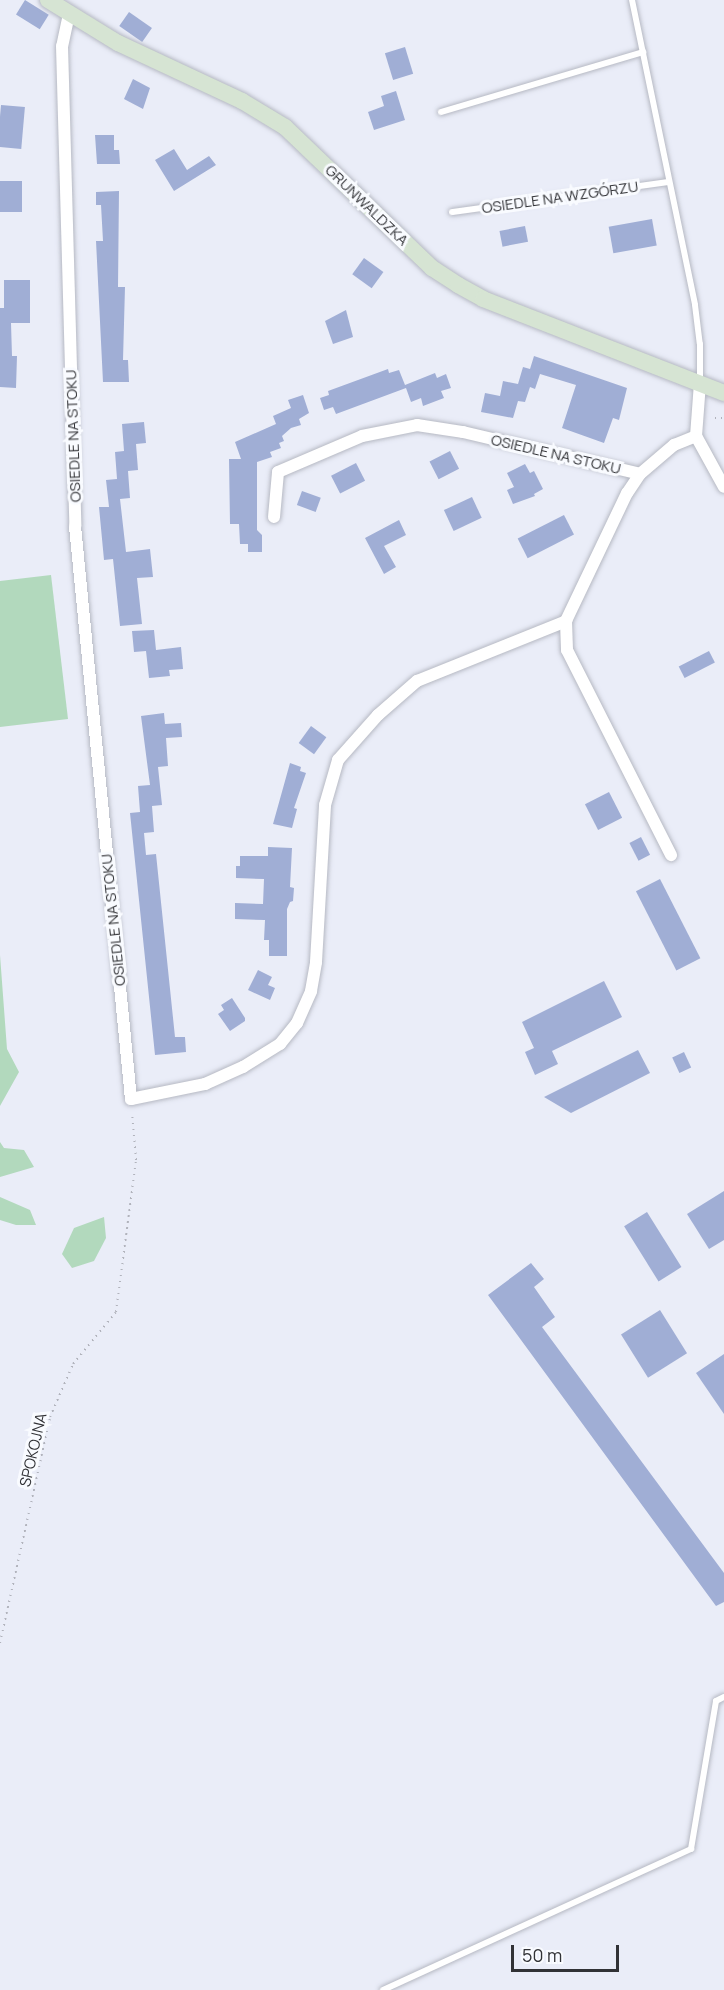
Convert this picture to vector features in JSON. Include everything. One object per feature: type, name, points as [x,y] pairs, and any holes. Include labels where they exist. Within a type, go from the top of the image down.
[{"type":"main road","name":"GRUNWALDZKA","points":[[48,0],[118,43],[242,101],[285,127],[432,268],[458,285],[483,299],[724,393]]},
{"type":"street","name":"OSIEDLE NA STOKU","points":[[69,14],[62,46],[75,525],[131,1099]]},
{"type":"street","points":[[700,383],[696,436],[724,488]]},
{"type":"street","name":"OSIEDLE NA STOKU","points":[[274,518],[278,472],[362,436],[417,425],[463,432],[640,474],[674,445],[696,436]]},
{"type":"street","points":[[640,474],[627,493],[566,621],[567,650],[671,855]]},
{"type":"street","points":[[131,1099],[205,1084],[243,1067],[280,1044],[297,1023],[310,991],[316,962],[325,805],[338,760],[378,715],[417,681],[566,621]]},
{"type":"lane","points":[[632,0],[694,305],[700,344],[700,383]]},
{"type":"lane","points":[[441,112],[643,52]]},
{"type":"lane","name":"OSIEDLE NA WZGÓRZU","points":[[452,212],[669,182]]},
{"type":"lane","points":[[383,1990],[691,1850],[716,1701],[724,1697]]},
{"type":"path","points":[[715,418],[724,418]]},
{"type":"path","name":"SPOKOJNA","points":[[0,1643],[50,1417],[73,1364],[116,1312],[136,1160],[131,1099]]},
{"type":"green space","points":[[51,575],[68,719],[0,727],[0,581]]},
{"type":"green space","points":[[0,955],[7,1049],[19,1072],[0,1106]]},
{"type":"green space","points":[[0,1142],[4,1148],[24,1150],[34,1167],[0,1177]]},
{"type":"green space","points":[[0,1197],[30,1210],[36,1225],[16,1225],[0,1220]]},
{"type":"green space","points":[[104,1217],[106,1238],[94,1261],[72,1268],[62,1254],[74,1228]]},
{"type":"building","points":[[25,0],[49,15],[40,29],[16,14]]},
{"type":"building","points":[[129,12],[152,28],[142,42],[119,26]]},
{"type":"building","points":[[405,47],[413,74],[393,80],[385,53]]},
{"type":"building","points":[[133,79],[150,88],[143,109],[124,99]]},
{"type":"building","points":[[396,91],[405,120],[374,130],[368,112],[384,106],[381,96]]},
{"type":"building","points":[[1,105],[25,107],[21,149],[0,147]]},
{"type":"building","points":[[95,135],[114,135],[114,150],[119,150],[120,164],[97,164]]},
{"type":"building","points":[[174,149],[187,170],[209,156],[216,165],[174,191],[155,160]]},
{"type":"building","points":[[0,181],[22,181],[22,212],[0,212]]},
{"type":"building","points":[[119,191],[118,287],[125,287],[123,360],[128,360],[129,382],[103,382],[96,241],[103,241],[101,205],[96,205],[96,192]]},
{"type":"building","points":[[652,219],[657,246],[613,253],[609,227]]},
{"type":"building","points":[[525,226],[528,242],[503,247],[499,231]]},
{"type":"building","points":[[364,258],[383,272],[372,288],[352,274]]},
{"type":"building","points":[[4,280],[30,280],[30,323],[11,323],[12,356],[17,356],[16,388],[0,387],[0,308],[4,308]]},
{"type":"building","points":[[346,310],[353,337],[333,344],[325,321]]},
{"type":"building","points":[[534,356],[627,388],[619,420],[613,418],[604,443],[562,428],[576,385],[540,374],[535,389],[530,387],[525,402],[518,401],[513,418],[481,412],[485,393],[500,396],[503,381],[518,384],[523,367],[530,369]]},
{"type":"building","points":[[388,369],[389,373],[399,370],[405,385],[435,373],[437,378],[446,374],[451,388],[441,391],[444,398],[423,406],[421,398],[411,402],[406,388],[336,414],[333,407],[324,410],[320,398],[329,395],[328,391]]},
{"type":"building","points":[[303,395],[309,413],[299,419],[301,425],[291,428],[282,436],[284,441],[279,443],[281,448],[270,452],[272,457],[257,462],[257,530],[262,535],[262,552],[248,552],[248,544],[240,544],[239,524],[230,524],[229,459],[241,459],[235,442],[276,424],[273,416],[291,408],[288,400]]},
{"type":"building","points":[[144,422],[146,443],[136,444],[138,470],[128,471],[130,498],[120,499],[126,552],[150,549],[153,577],[137,578],[142,624],[120,626],[113,559],[104,560],[99,507],[109,507],[106,480],[117,479],[115,452],[124,451],[122,424]]},
{"type":"building","points":[[450,451],[459,469],[439,479],[430,461]]},
{"type":"building","points":[[356,463],[365,481],[340,494],[331,476]]},
{"type":"building","points":[[525,464],[530,473],[534,471],[543,489],[534,494],[535,496],[513,504],[507,490],[514,487],[507,473]]},
{"type":"building","points":[[302,491],[321,498],[316,512],[297,505]]},
{"type":"building","points":[[472,497],[482,518],[454,531],[444,510]]},
{"type":"building","points":[[564,515],[574,535],[528,558],[518,539]]},
{"type":"building","points":[[399,520],[406,535],[384,546],[396,567],[384,574],[365,538]]},
{"type":"building","points":[[154,630],[156,650],[181,647],[183,669],[169,670],[170,676],[149,678],[146,651],[134,652],[132,631]]},
{"type":"building","points":[[709,651],[715,663],[685,678],[679,666]]},
{"type":"building","points":[[164,713],[165,724],[181,723],[182,737],[166,738],[168,766],[158,767],[162,805],[152,806],[154,832],[144,833],[146,855],[156,854],[175,1037],[185,1037],[186,1052],[155,1055],[130,813],[140,812],[138,786],[150,785],[141,716]]},
{"type":"building","points":[[311,726],[326,737],[314,754],[299,743]]},
{"type":"building","points":[[290,763],[301,767],[300,771],[306,773],[294,808],[297,809],[292,828],[273,824]]},
{"type":"building","points":[[609,792],[622,818],[598,830],[585,804]]},
{"type":"building","points":[[641,837],[650,855],[638,861],[629,843]]},
{"type":"building","points":[[268,847],[292,848],[290,887],[294,888],[293,901],[287,909],[287,956],[269,956],[269,940],[264,940],[265,920],[235,919],[235,903],[263,904],[264,879],[236,878],[236,866],[240,866],[240,856],[268,856]]},
{"type":"building","points":[[660,879],[700,958],[676,971],[636,891]]},
{"type":"building","points":[[258,970],[272,977],[268,985],[275,988],[270,1000],[248,990]]},
{"type":"building","points":[[604,981],[622,1017],[552,1051],[558,1064],[535,1075],[525,1052],[534,1048],[522,1022]]},
{"type":"building","points":[[232,998],[245,1021],[230,1031],[218,1014],[224,1010],[221,1005]]},
{"type":"building","points":[[638,1050],[650,1073],[571,1113],[544,1097]]},
{"type":"building","points":[[684,1052],[691,1067],[679,1073],[672,1057]]},
{"type":"building","points":[[724,1191],[724,1240],[709,1249],[687,1214]]},
{"type":"building","points":[[647,1212],[681,1267],[659,1281],[624,1226]]},
{"type":"building","points":[[531,1263],[544,1279],[534,1287],[555,1317],[542,1327],[724,1573],[724,1602],[716,1606],[488,1295]]},
{"type":"building","points":[[660,1310],[687,1353],[648,1378],[621,1334]]},
{"type":"building","points":[[724,1354],[724,1414],[696,1373]]}]
